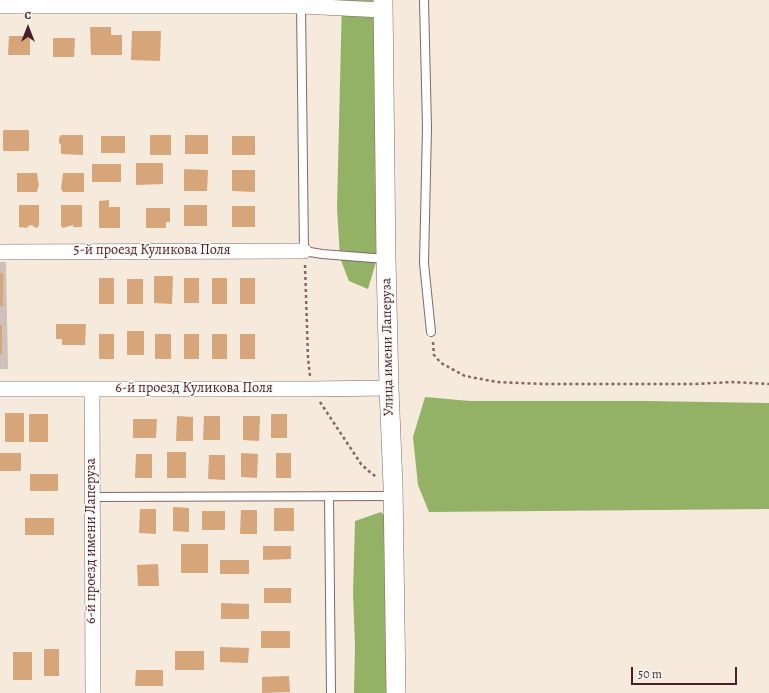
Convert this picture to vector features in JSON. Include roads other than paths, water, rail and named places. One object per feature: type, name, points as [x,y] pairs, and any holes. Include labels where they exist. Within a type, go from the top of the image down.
[{"type":"street","points":[[0,6],[210,7],[301,3],[383,5]]},
{"type":"street","name":"Улица имени Лаперуза","points":[[383,5],[386,259],[393,496],[396,693]]},
{"type":"street","name":"5-й проезд Куликова Поля","points":[[0,252],[304,251]]},
{"type":"street","name":"6-й проезд Куликова Поля","points":[[0,389],[389,388]]},
{"type":"street","name":"6-й проезд имени Лаперуза","points":[[92,389],[93,693]]},
{"type":"lane","points":[[424,0],[427,128],[424,263],[431,332]]},
{"type":"lane","points":[[301,3],[304,251],[322,254],[386,259]]},
{"type":"lane","points":[[329,496],[331,693]]},
{"type":"lane","points":[[92,497],[393,496]]}]
